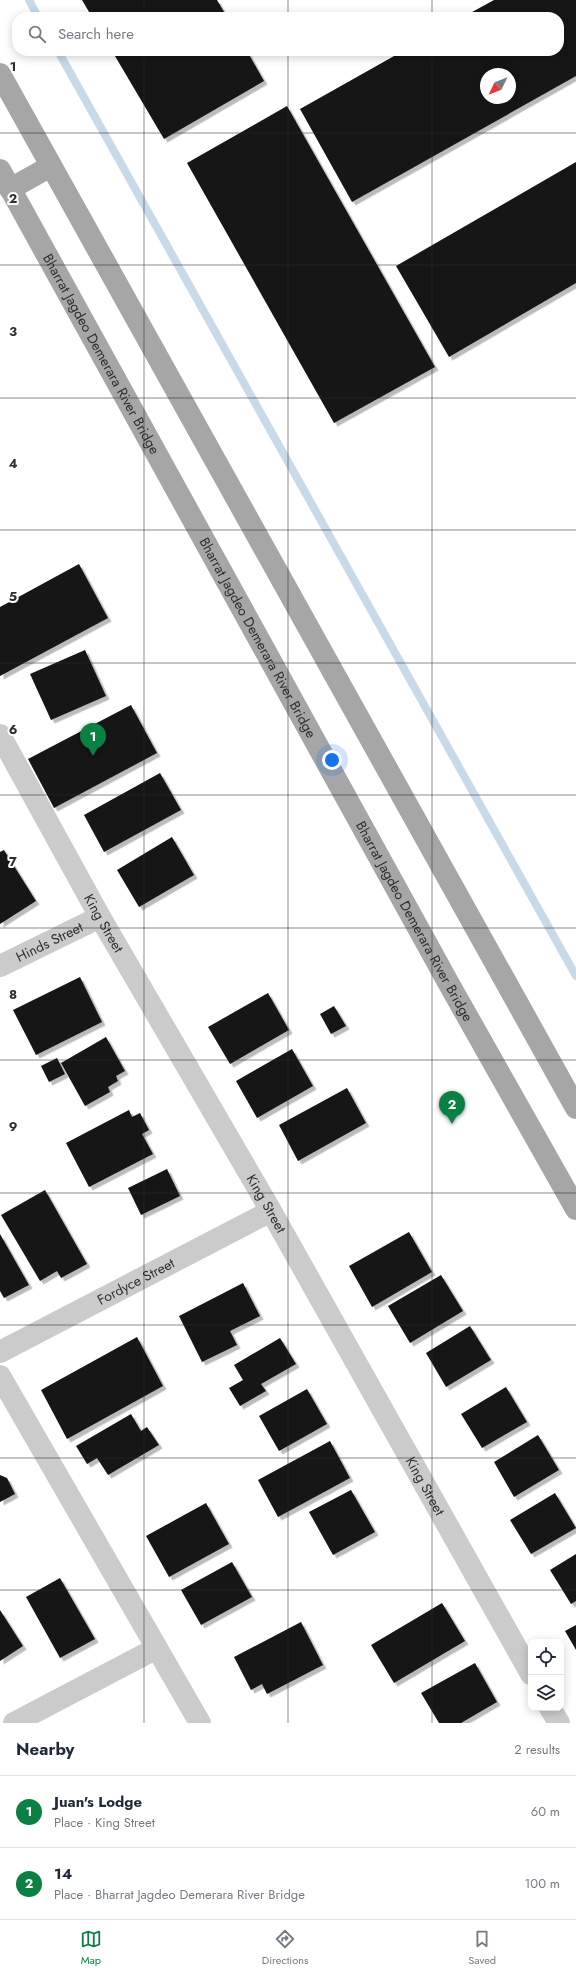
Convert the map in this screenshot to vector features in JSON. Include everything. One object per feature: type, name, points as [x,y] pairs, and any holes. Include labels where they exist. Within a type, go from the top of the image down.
[{"type":"main road","points":[[0,74],[576,1108]]},
{"type":"main road","points":[[5,180],[51,166]]},
{"type":"main road","name":"Bharrat Jagdeo Demerara River Bridge","points":[[5,180],[467,1016],[576,1208]]},
{"type":"street","name":"King Street","points":[[0,735],[100,918],[271,1211],[528,1669]]},
{"type":"street","name":"Hinds Street","points":[[0,966],[100,918]]},
{"type":"street","name":"Fordyce Street","points":[[0,1352],[271,1211]]},
{"type":"street","points":[[0,1376],[200,1723]]},
{"type":"street","points":[[14,1723],[157,1648]]},
{"type":"street","points":[[552,1711],[558,1723]]},
{"type":"building","points":[[82,0],[217,0],[224,12],[89,12]]},
{"type":"building","points":[[494,0],[576,0],[576,76],[352,202],[300,109],[394,56],[564,56],[564,12],[472,12]]},
{"type":"building","points":[[115,56],[250,56],[264,81],[164,139]]},
{"type":"building","points":[[287,106],[435,367],[334,423],[187,163]]},
{"type":"building","points":[[576,162],[576,283],[449,357],[396,266]]},
{"type":"building","points":[[79,564],[108,618],[0,676],[0,607]]},
{"type":"building","points":[[85,650],[106,696],[51,720],[30,674]]},
{"type":"building","points":[[131,705],[157,753],[54,808],[28,759]]},
{"type":"building","points":[[160,773],[181,810],[104,852],[84,815]]},
{"type":"building","points":[[172,837],[194,875],[139,907],[117,870]]},
{"type":"building","points":[[4,850],[36,901],[0,924],[0,852]]},
{"type":"building","points":[[80,977],[102,1022],[36,1055],[13,1010]]},
{"type":"building","points":[[268,993],[289,1030],[230,1064],[208,1027]]},
{"type":"building","points":[[334,1006],[346,1026],[331,1034],[320,1014]]},
{"type":"building","points":[[106,1037],[125,1071],[116,1076],[118,1081],[108,1087],[110,1092],[85,1106],[61,1063]]},
{"type":"building","points":[[292,1049],[313,1086],[257,1118],[236,1081]]},
{"type":"building","points":[[57,1058],[65,1074],[49,1082],[41,1066]]},
{"type":"building","points":[[347,1088],[366,1123],[298,1161],[279,1125]]},
{"type":"building","points":[[129,1110],[132,1117],[140,1113],[149,1130],[142,1134],[153,1154],[89,1187],[66,1143]]},
{"type":"building","points":[[167,1169],[180,1196],[141,1215],[128,1188]]},
{"type":"building","points":[[45,1190],[87,1264],[61,1278],[57,1271],[40,1281],[1,1215]]},
{"type":"building","points":[[409,1232],[432,1272],[372,1307],[349,1266]]},
{"type":"building","points":[[0,1234],[29,1285],[4,1298],[0,1291]]},
{"type":"building","points":[[441,1275],[463,1311],[410,1343],[388,1306]]},
{"type":"building","points":[[243,1283],[260,1316],[230,1331],[237,1345],[202,1362],[179,1316]]},
{"type":"building","points":[[470,1326],[491,1360],[446,1387],[426,1353]]},
{"type":"building","points":[[137,1337],[163,1386],[67,1439],[41,1390]]},
{"type":"building","points":[[280,1338],[296,1364],[261,1384],[266,1391],[240,1406],[229,1388],[243,1380],[234,1365]]},
{"type":"building","points":[[506,1387],[527,1422],[482,1448],[461,1414]]},
{"type":"building","points":[[307,1389],[327,1424],[279,1451],[259,1416]]},
{"type":"building","points":[[131,1414],[141,1431],[147,1427],[159,1445],[108,1475],[97,1458],[87,1464],[76,1446]]},
{"type":"building","points":[[538,1435],[559,1470],[514,1497],[494,1462]]},
{"type":"building","points":[[330,1441],[350,1478],[278,1517],[258,1480]]},
{"type":"building","points":[[0,1475],[7,1478],[15,1494],[0,1502]]},
{"type":"building","points":[[351,1490],[375,1532],[333,1555],[309,1512]]},
{"type":"building","points":[[555,1493],[576,1528],[531,1554],[510,1520]]},
{"type":"building","points":[[206,1503],[229,1544],[169,1577],[146,1536]]},
{"type":"building","points":[[576,1554],[576,1601],[571,1604],[550,1570]]},
{"type":"building","points":[[232,1562],[252,1597],[201,1625],[181,1590]]},
{"type":"building","points":[[60,1578],[95,1639],[60,1658],[26,1597]]},
{"type":"building","points":[[442,1603],[465,1641],[394,1683],[371,1645]]},
{"type":"building","points":[[0,1610],[23,1646],[0,1661]]},
{"type":"building","points":[[301,1622],[323,1665],[267,1694],[262,1684],[251,1690],[234,1657]]},
{"type":"building","points":[[576,1625],[576,1650],[565,1631]]},
{"type":"building","points":[[475,1663],[497,1702],[461,1723],[439,1723],[421,1693]]},
{"type":"waterway","points":[[29,0],[35,12]]},
{"type":"waterway","points":[[61,56],[576,976]]},
{"type":"place","name":"Juan's Lodge","points":[[93,756]]},
{"type":"place","name":"14","points":[[452,1124]]}]
